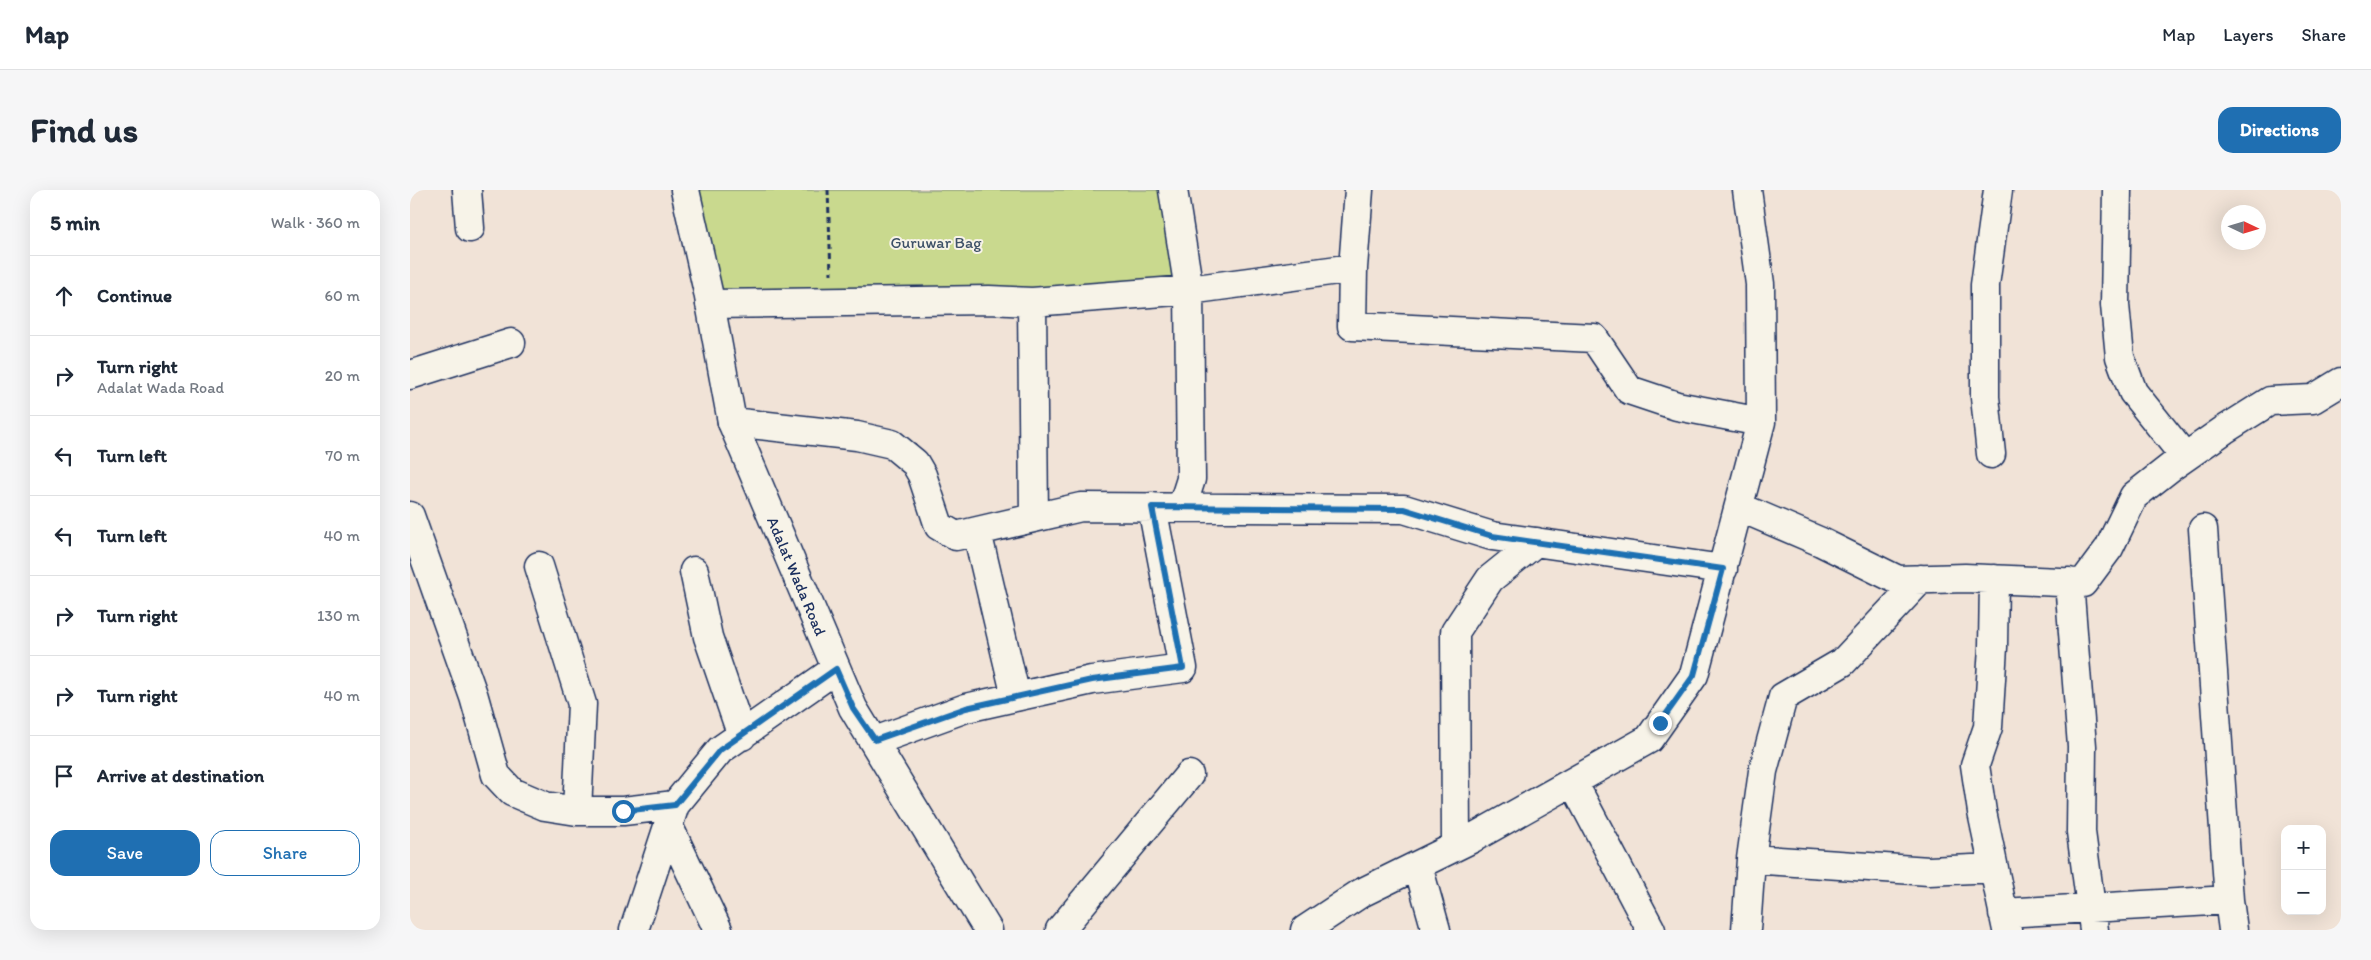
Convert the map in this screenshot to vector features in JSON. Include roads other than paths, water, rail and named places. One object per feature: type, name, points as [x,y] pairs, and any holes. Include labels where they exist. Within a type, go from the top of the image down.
[{"type":"street","points":[[468,190],[470,228]]},
{"type":"street","name":"Adalat Wada Road","points":[[685,190],[710,304],[732,422],[853,708],[875,740],[988,930]]},
{"type":"street","points":[[1173,190],[1189,290],[1191,479],[1182,507]]},
{"type":"street","points":[[1359,190],[1353,268],[1352,326],[1594,338],[1629,390],[1677,406],[1761,422]]},
{"type":"street","points":[[1304,930],[1362,893],[1456,846],[1649,739],[1694,675],[1761,422],[1760,284],[1747,190]]},
{"type":"street","points":[[1991,454],[1985,397],[1985,285],[1998,190]]},
{"type":"street","points":[[2117,190],[2115,305],[2120,357],[2133,392],[2185,457]]},
{"type":"street","points":[[710,304],[989,300],[1032,302],[1189,290],[1353,268]]},
{"type":"street","points":[[1032,302],[1034,518]]},
{"type":"street","points":[[410,375],[511,343]]},
{"type":"street","points":[[1739,507],[1821,542],[1898,580],[1994,579],[2083,583],[2109,548],[2134,496],[2185,457],[2270,402],[2313,399],[2341,382]]},
{"type":"street","points":[[732,422],[857,436],[892,444],[915,463],[922,475],[939,526],[956,536],[1081,507],[1404,509],[1492,536],[1723,569]]},
{"type":"street","points":[[875,740],[966,708],[1092,680],[1183,668],[1152,507]]},
{"type":"street","points":[[410,516],[474,697],[496,775],[512,792],[545,806],[577,811],[623,811],[671,815]]},
{"type":"street","points":[[2204,529],[2228,900],[2233,930]]},
{"type":"street","points":[[977,532],[1016,697]]},
{"type":"street","points":[[1456,846],[1455,632],[1490,579],[1536,542]]},
{"type":"street","points":[[539,566],[582,704],[577,811]]},
{"type":"street","points":[[694,571],[708,637],[742,736]]},
{"type":"street","points":[[1746,930],[1751,858],[1763,771],[1783,697],[1843,662],[1921,579]]},
{"type":"street","points":[[1994,579],[1994,647],[1988,727],[1975,765],[1982,812],[2005,921],[2093,919],[2228,900]]},
{"type":"street","points":[[2069,582],[2082,746],[2081,832],[2093,919]]},
{"type":"street","points":[[634,930],[671,815],[720,750],[836,669]]},
{"type":"street","points":[[1060,930],[1189,775]]},
{"type":"street","points":[[1572,782],[1651,930]]},
{"type":"street","points":[[671,815],[718,930]]},
{"type":"street","points":[[1751,858],[1929,871],[1994,868]]},
{"type":"street","points":[[1418,866],[1436,930]]},
{"type":"park label","name":"Guruwar Bag","points":[[936,242]]}]
